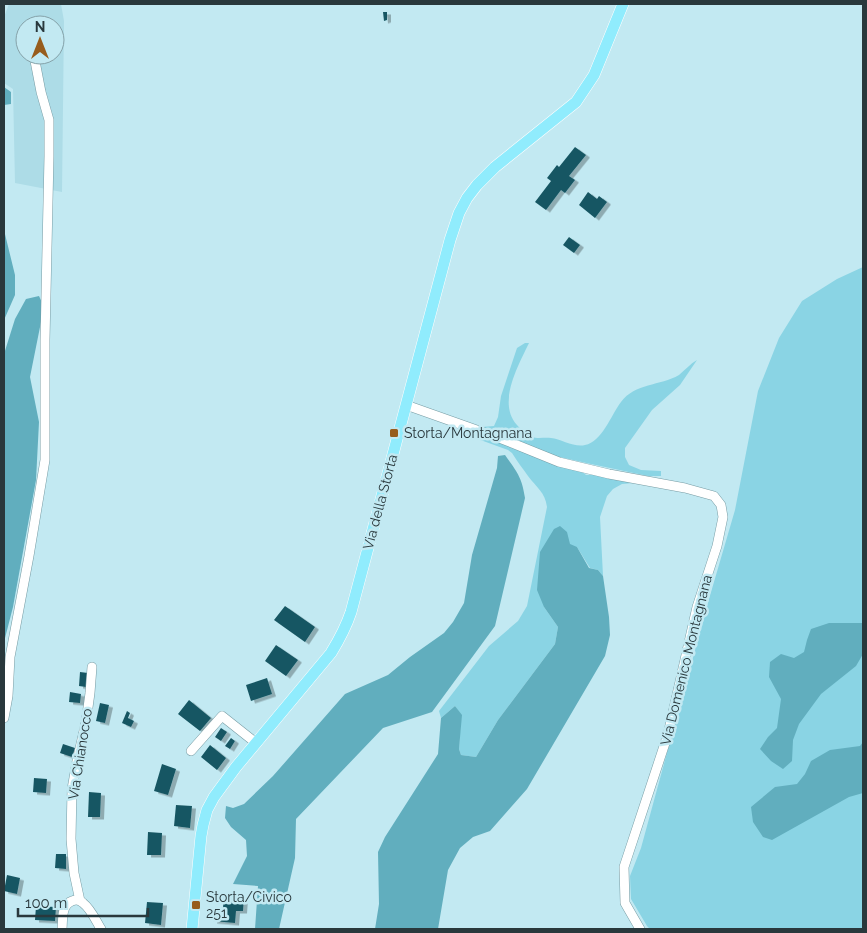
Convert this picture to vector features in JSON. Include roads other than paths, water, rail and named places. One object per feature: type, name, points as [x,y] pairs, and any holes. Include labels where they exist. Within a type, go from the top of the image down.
[{"type":"main road","name":"Via della Storta","points":[[192,929],[201,836],[207,810],[222,784],[331,653],[343,633],[351,612],[450,240],[459,213],[477,185],[576,102],[594,75],[622,4]]},
{"type":"street","points":[[4,718],[8,696],[10,657],[45,460],[49,120],[36,65]]},
{"type":"street","name":"Via Domenico Montagnana","points":[[406,405],[502,439],[559,462],[609,474],[685,488],[714,496],[721,505],[723,517],[717,546],[696,607],[668,734],[624,867],[625,903],[640,929]]},
{"type":"street","name":"Via Chianocco","points":[[80,901],[74,873],[71,839],[72,789],[87,714],[92,667]]},
{"type":"street","points":[[191,751],[222,716],[256,743]]},
{"type":"street","points":[[62,929],[63,911],[72,901],[76,900],[88,908],[101,929]]},
{"type":"place","name":"Storta/Montagnana","points":[[394,433]]},
{"type":"place","name":"Storta/Civico 251","points":[[196,905]]}]
